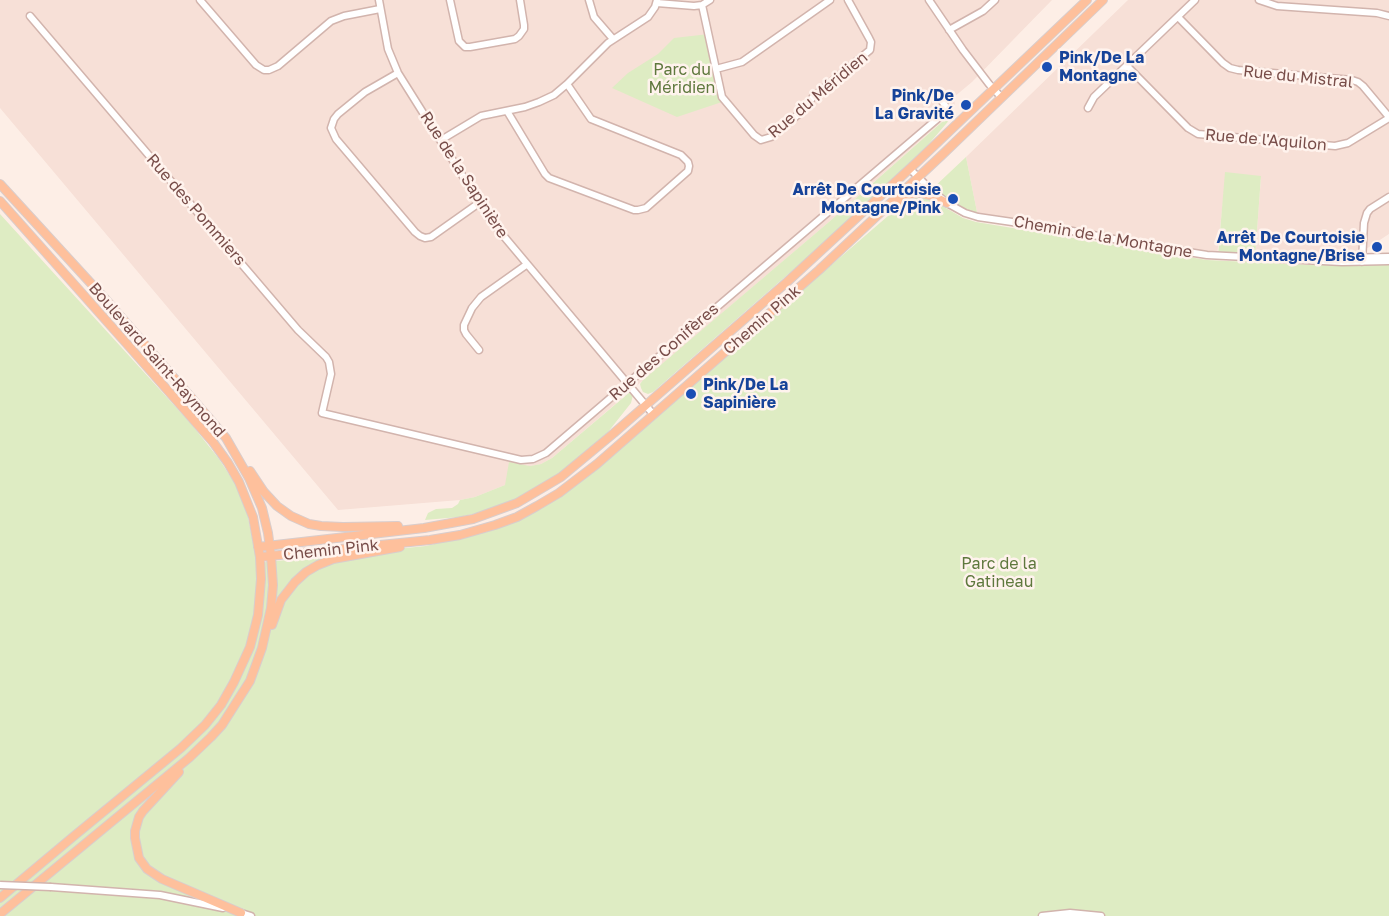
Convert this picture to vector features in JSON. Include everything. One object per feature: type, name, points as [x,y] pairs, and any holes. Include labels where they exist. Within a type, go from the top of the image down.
[{"type":"main road","name":"Chemin Pink","points":[[258,547],[424,528],[473,519],[499,511],[532,495],[577,465],[787,282],[910,169],[1086,0]]},
{"type":"main road","name":"Chemin Pink","points":[[260,557],[460,535],[495,525],[537,506],[577,480],[819,270],[1103,0]]},
{"type":"main road","name":"Boulevard Saint-Raymond","points":[[0,184],[108,302],[226,438],[256,492],[265,518],[272,556],[273,585],[271,608],[262,648],[245,688],[231,712],[211,737],[174,771],[0,914]]},
{"type":"main road","points":[[819,270],[905,197],[920,193],[947,203]]},
{"type":"main road","name":"Boulevard Saint-Raymond","points":[[0,201],[120,335],[213,442],[228,463],[239,482],[253,517],[260,557],[261,591],[255,630],[243,663],[221,705],[205,725],[182,748],[0,898]]},
{"type":"main road","points":[[226,438],[271,500],[297,519],[321,526],[424,528]]},
{"type":"main road","points":[[262,648],[281,600],[306,572],[333,559],[430,540]]},
{"type":"main road","points":[[211,737],[143,811],[135,831],[135,844],[139,858],[153,874],[241,913]]},
{"type":"street","points":[[201,0],[256,65],[264,70],[278,66],[331,21],[380,9]]},
{"type":"street","name":"Rue de la Sapinière","points":[[379,0],[388,49],[398,73],[496,228],[653,414]]},
{"type":"street","points":[[450,0],[459,41],[465,47],[470,47],[515,39],[519,36],[524,29],[520,0]]},
{"type":"street","points":[[589,0],[594,17],[613,39]]},
{"type":"street","points":[[441,140],[476,118],[539,102],[554,95],[613,39],[643,21],[651,13],[657,1],[694,6],[702,5],[710,0]]},
{"type":"street","points":[[716,69],[742,62],[830,0]]},
{"type":"street","name":"Rue du Méridien","points":[[702,5],[720,91],[725,101],[754,135],[761,140],[766,140],[800,113],[813,97],[870,50],[869,38],[848,0]]},
{"type":"street","points":[[929,0],[1001,98]]},
{"type":"street","points":[[949,30],[976,15],[995,0]]},
{"type":"street","points":[[1088,108],[1094,97],[1195,0]]},
{"type":"street","points":[[1259,0],[1276,6],[1377,13],[1389,16]]},
{"type":"street","name":"Rue des Pommiers","points":[[30,16],[298,330],[326,357],[331,374],[322,413]]},
{"type":"street","name":"Rue du Mistral","points":[[1178,17],[1222,63],[1230,68],[1352,80],[1364,86],[1389,118]]},
{"type":"street","name":"Rue de l'Aquilon","points":[[1127,66],[1188,128],[1198,134],[1335,146],[1348,143],[1389,118]]},
{"type":"street","points":[[398,73],[365,92],[338,114],[331,128],[336,139],[420,236],[431,237],[479,202]]},
{"type":"street","points":[[507,111],[545,174],[634,210],[646,208],[688,171],[688,162],[681,155],[591,119],[567,84]]},
{"type":"street","name":"Rue des Conifères","points":[[322,413],[509,457],[528,460],[540,457],[943,114],[946,107],[940,98]]},
{"type":"street","name":"Chemin de la Montagne","points":[[910,169],[947,203],[978,217],[1218,256],[1342,262],[1389,259]]},
{"type":"street","points":[[1362,259],[1364,223],[1367,213],[1389,197]]},
{"type":"street","points":[[480,350],[464,330],[472,308],[481,297],[526,264]]},
{"type":"street","points":[[0,885],[160,895],[251,916]]},
{"type":"street","points":[[1042,916],[1070,913],[1101,916]]},
{"type":"shaded area","points":[[0,0],[1052,0],[972,82],[954,97],[955,107],[947,117],[830,221],[552,458],[541,464],[530,466],[517,464],[505,485],[475,497],[338,510],[0,108]]},
{"type":"shaded area","points":[[1128,0],[1389,0],[1389,234],[1363,251],[1362,257],[1312,260],[1255,258],[1261,177],[1226,173],[1217,256],[978,217],[966,157]]},
{"type":"green space","name":"Parc du Méridien","points":[[709,34],[725,101],[677,117],[612,88],[628,73],[658,54],[674,38]]},
{"type":"green space","points":[[951,114],[952,117],[927,146],[809,256],[653,392],[648,394],[643,392],[640,384],[643,380],[830,221]]},
{"type":"green space","points":[[966,157],[978,217],[965,213],[931,190]]},
{"type":"green space","points":[[1225,172],[1261,176],[1255,258],[1218,256]]},
{"type":"green space","name":"Parc de la Gatineau","points":[[921,197],[976,222],[1207,260],[1312,265],[1389,265],[1389,916],[0,916],[0,214],[192,425],[219,459],[236,485],[247,512],[257,563],[426,546],[487,532],[513,523],[575,486],[903,203],[912,198]]},
{"type":"green space","points":[[630,392],[633,395],[631,403],[608,432],[556,476],[524,496],[477,513],[425,520],[428,513],[436,509],[452,508],[460,500],[475,497],[505,485],[509,462],[530,466],[541,464],[552,458]]},
{"type":"place","name":"Pink/De La Montagne","points":[[1047,67]]},
{"type":"place","name":"Pink/De La Gravité","points":[[966,105]]},
{"type":"place","name":"Arrêt De Courtoisie Montagne/Pink","points":[[953,199]]},
{"type":"place","name":"Arrêt De Courtoisie Montagne/Brise","points":[[1377,247]]},
{"type":"place","name":"Pink/De La Sapinière","points":[[691,394]]}]
